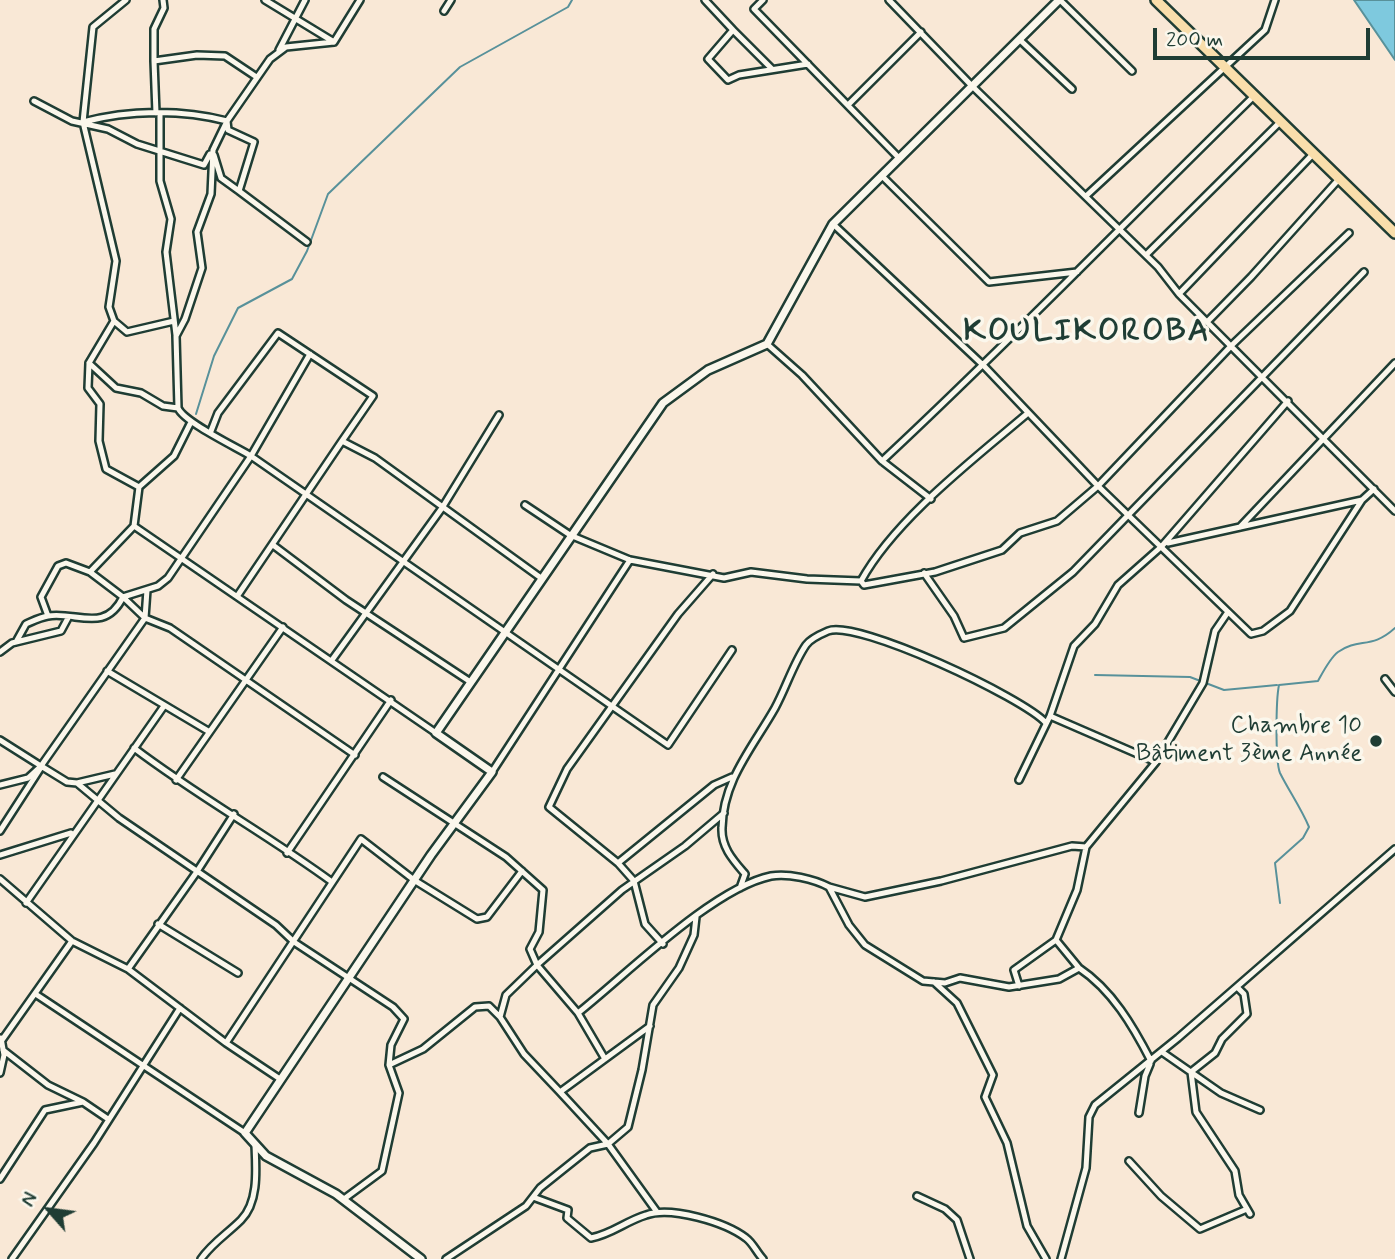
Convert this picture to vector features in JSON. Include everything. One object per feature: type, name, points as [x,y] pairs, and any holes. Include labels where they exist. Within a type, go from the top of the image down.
[{"type":"main road","points":[[1156,0],[1279,123],[1395,233]]},
{"type":"street","points":[[127,0],[93,27],[83,122],[116,261],[109,307],[114,321],[127,332],[174,321]]},
{"type":"street","points":[[163,0],[163,8],[154,29],[162,152],[160,181],[171,219],[166,252],[176,336],[178,408],[190,424],[211,431],[251,456],[668,745],[732,650]]},
{"type":"street","points":[[265,0],[334,42]]},
{"type":"street","points":[[83,122],[204,165],[255,76],[277,54],[305,0]]},
{"type":"street","points":[[334,42],[359,0]]},
{"type":"street","points":[[444,11],[451,0]]},
{"type":"street","points":[[705,0],[772,69]]},
{"type":"street","points":[[763,0],[754,9],[899,158]]},
{"type":"street","points":[[889,0],[971,85],[1146,255],[1179,294],[1264,376],[1395,511]]},
{"type":"street","points":[[436,733],[469,681],[663,402],[708,370],[767,344],[833,224],[1059,0],[1132,71]]},
{"type":"street","points":[[1086,196],[1265,30],[1275,0]]},
{"type":"street","points":[[733,30],[708,59],[728,80],[739,75],[808,64]]},
{"type":"street","points":[[848,105],[921,32]]},
{"type":"street","points":[[1019,40],[1072,89]]},
{"type":"street","points":[[277,54],[298,44],[334,42]]},
{"type":"street","points":[[154,61],[197,55],[225,56],[255,76]]},
{"type":"street","points":[[882,461],[984,366],[1118,228],[1253,97]]},
{"type":"street","points":[[34,101],[72,121],[158,113],[196,113],[227,121]]},
{"type":"street","points":[[227,121],[228,130],[254,142],[239,191]]},
{"type":"street","points":[[1146,255],[1279,123]]},
{"type":"street","points":[[213,150],[220,178],[307,242]]},
{"type":"street","points":[[176,336],[185,320],[202,268],[197,232],[211,194],[213,150]]},
{"type":"street","points":[[1179,294],[1313,154]]},
{"type":"street","points":[[882,176],[989,282],[1077,272]]},
{"type":"street","points":[[1207,321],[1251,277],[1339,179]]},
{"type":"street","points":[[833,224],[984,366],[1098,486],[1251,634],[1263,631],[1285,616],[1362,500],[1374,489]]},
{"type":"street","points":[[525,505],[570,535],[631,560],[724,578],[751,572],[807,579],[861,581],[864,585],[924,573],[1002,550],[1020,533],[1057,521],[1098,486],[1232,345],[1349,233]]},
{"type":"street","points":[[924,573],[954,616],[964,638],[1004,628],[1073,572],[1364,272]]},
{"type":"street","points":[[114,321],[89,363],[88,388],[100,404],[99,441],[106,469],[139,487]]},
{"type":"street","points":[[211,431],[218,413],[278,333],[373,396],[238,595]]},
{"type":"street","points":[[767,344],[802,374],[882,461],[931,499]]},
{"type":"street","points":[[16,642],[26,624],[48,616],[95,620],[118,607],[123,597],[147,590],[168,578],[251,456],[310,354]]},
{"type":"street","points":[[89,363],[116,388],[141,393],[163,406],[178,408]]},
{"type":"street","points":[[1240,527],[1395,363]]},
{"type":"street","points":[[1019,779],[1050,716],[1074,646],[1095,624],[1118,585],[1162,546],[1288,401]]},
{"type":"street","points":[[861,581],[878,554],[965,464],[1028,414]]},
{"type":"street","points":[[332,660],[368,614],[442,508],[499,415]]},
{"type":"street","points":[[90,572],[134,526],[139,487],[174,456],[190,424]]},
{"type":"street","points":[[342,441],[375,458],[541,578]]},
{"type":"street","points":[[1162,546],[1175,539],[1362,500]]},
{"type":"street","points":[[134,526],[391,700],[492,772]]},
{"type":"street","points":[[272,545],[368,614],[469,681]]},
{"type":"street","points":[[245,1133],[414,880],[492,772],[631,560]]},
{"type":"street","points":[[48,616],[41,597],[58,566],[66,563],[90,572],[145,618],[170,628],[355,754]]},
{"type":"street","points":[[663,944],[645,925],[634,881],[618,863],[549,807],[567,769],[678,614],[713,574]]},
{"type":"street","points":[[0,831],[41,766],[145,618],[147,590]]},
{"type":"street","points":[[1019,986],[1014,970],[1056,940],[1077,890],[1086,847],[1156,762],[1203,683],[1215,631],[1228,612]]},
{"type":"street","points":[[0,652],[16,642],[61,631],[68,618]]},
{"type":"street","points":[[176,780],[283,627]]},
{"type":"street","points":[[740,888],[745,874],[727,853],[721,829],[732,777],[775,707],[807,642],[831,629],[857,631],[955,669],[1017,701],[1046,723]]},
{"type":"street","points":[[107,671],[208,731]]},
{"type":"street","points":[[1385,679],[1395,692]]},
{"type":"street","points":[[287,853],[391,700]]},
{"type":"street","points":[[26,903],[72,833],[164,706]]},
{"type":"street","points":[[1050,716],[1156,762]]},
{"type":"street","points":[[0,740],[67,782],[77,783],[116,773]]},
{"type":"street","points":[[134,748],[176,780],[234,814],[287,853],[332,881]]},
{"type":"street","points":[[0,785],[27,778],[41,766]]},
{"type":"street","points":[[383,777],[506,857],[543,890],[539,932],[530,949],[537,965],[579,1013],[605,1059]]},
{"type":"street","points":[[618,863],[714,785],[732,777]]},
{"type":"street","points":[[77,783],[97,801],[196,873],[276,925],[294,942],[349,981],[393,1007],[404,1018],[391,1045],[389,1065],[399,1093],[382,1171],[344,1199]]},
{"type":"street","points":[[500,1017],[506,995],[537,965],[634,881],[685,846],[724,813]]},
{"type":"street","points":[[128,969],[234,814]]},
{"type":"street","points":[[0,855],[72,833]]},
{"type":"street","points":[[226,1043],[360,839],[414,880],[478,919],[487,917],[522,871]]},
{"type":"street","points":[[579,1013],[696,917],[740,888],[773,876],[815,880],[829,887],[865,897],[941,881],[1072,846],[1086,847]]},
{"type":"street","points":[[1061,1259],[1086,1168],[1089,1117],[1095,1105],[1162,1052],[1395,849]]},
{"type":"street","points":[[0,879],[72,941],[128,969],[226,1043],[280,1079]]},
{"type":"street","points":[[829,887],[849,925],[865,944],[923,981],[960,978],[1019,986],[1059,979],[1079,968]]},
{"type":"street","points":[[446,1259],[526,1206],[540,1188],[590,1148],[608,1144],[628,1127],[653,1005],[679,968],[694,935],[696,917]]},
{"type":"street","points":[[158,924],[238,973]]},
{"type":"street","points":[[1056,940],[1079,968],[1095,979],[1118,1007],[1151,1061]]},
{"type":"street","points":[[0,1073],[4,1050],[1,1039],[37,995],[72,941]]},
{"type":"street","points":[[934,982],[957,1003],[993,1074],[985,1097],[1007,1143],[1027,1226],[1046,1259]]},
{"type":"street","points":[[1191,1072],[1215,1052],[1222,1039],[1238,1027],[1247,1014],[1244,994],[1237,987]]},
{"type":"street","points":[[37,995],[245,1133],[266,1156],[344,1199],[421,1259]]},
{"type":"street","points":[[389,1065],[422,1049],[475,1007],[489,1006],[500,1017],[524,1054],[608,1144],[657,1212]]},
{"type":"street","points":[[12,1259],[108,1119],[180,1007]]},
{"type":"street","points":[[560,1091],[650,1026]]},
{"type":"street","points":[[4,1050],[48,1085],[83,1102],[108,1119]]},
{"type":"street","points":[[1162,1052],[1221,1093],[1260,1110]]},
{"type":"street","points":[[1139,1113],[1145,1076],[1151,1061]]},
{"type":"street","points":[[1129,1161],[1161,1196],[1200,1229],[1249,1211],[1239,1195],[1234,1171],[1196,1112],[1191,1072]]},
{"type":"street","points":[[0,1179],[45,1110],[83,1102]]},
{"type":"street","points":[[201,1259],[216,1240],[243,1219],[254,1193],[255,1145]]},
{"type":"street","points":[[917,1196],[945,1209],[957,1220],[970,1259]]},
{"type":"street","points":[[533,1197],[568,1210],[567,1218],[591,1238],[604,1236],[628,1222],[657,1212],[687,1213],[748,1239],[763,1259]]},
{"type":"water","points":[[1354,0],[1395,0],[1395,60]]},
{"type":"waterway","points":[[196,414],[214,356],[238,308],[292,279],[307,251],[328,194],[460,67],[568,7],[572,0]]},
{"type":"waterway","points":[[1280,903],[1275,863],[1303,838],[1309,827],[1278,766],[1279,685],[1318,681],[1329,661],[1338,652],[1352,645],[1379,639],[1395,628]]},
{"type":"waterway","points":[[1095,675],[1190,677],[1224,690],[1277,685]]},
{"type":"place","name":"Chambre 10 Bâtiment 3ème Année","points":[[1376,741]]},
{"type":"district","name":"KOULIKOROBA","points":[[1087,333]]}]
